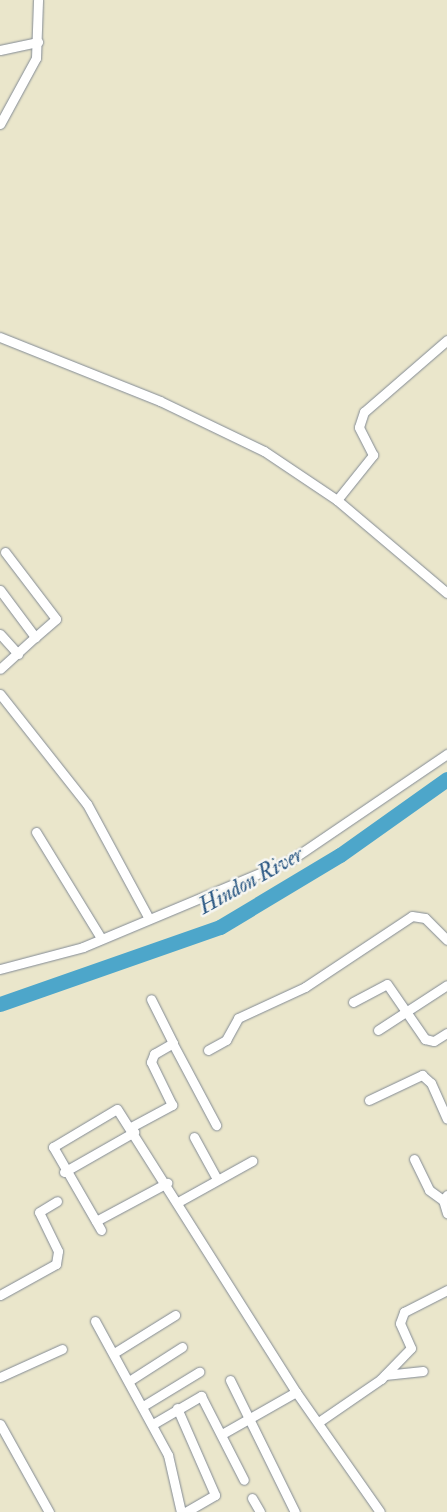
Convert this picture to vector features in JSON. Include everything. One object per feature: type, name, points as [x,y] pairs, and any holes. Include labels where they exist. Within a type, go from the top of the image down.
[{"type":"street","points":[[0,124],[30,74],[38,42],[38,0]]},
{"type":"street","points":[[0,50],[38,42]]},
{"type":"street","points":[[0,337],[211,423],[264,451],[338,500],[447,593]]},
{"type":"street","points":[[338,500],[373,455],[359,427],[364,412],[447,340]]},
{"type":"street","points":[[0,669],[56,619],[5,552]]},
{"type":"street","points":[[0,590],[35,637]]},
{"type":"street","points":[[0,634],[18,654]]},
{"type":"street","points":[[0,694],[87,804],[148,917]]},
{"type":"street","points":[[0,968],[101,938],[148,917],[291,860],[447,754]]},
{"type":"street","points":[[36,832],[101,938]]},
{"type":"street","points":[[208,1050],[226,1040],[238,1018],[305,987],[412,916],[425,918],[447,940]]},
{"type":"street","points":[[353,1002],[386,984],[429,1041],[447,1033]]},
{"type":"street","points":[[378,1030],[447,985]]},
{"type":"street","points":[[151,999],[216,1125]]},
{"type":"street","points":[[64,1172],[172,1105],[151,1062],[154,1054],[173,1044]]},
{"type":"street","points":[[368,1100],[422,1075],[431,1083],[447,1119]]},
{"type":"street","points":[[101,1230],[52,1152],[55,1143],[118,1109],[167,1183],[296,1392],[320,1421],[380,1512]]},
{"type":"street","points":[[194,1137],[217,1179]]},
{"type":"street","points":[[414,1159],[429,1190],[445,1197],[447,1213]]},
{"type":"street","points":[[178,1202],[252,1161]]},
{"type":"street","points":[[96,1221],[167,1183]]},
{"type":"street","points":[[0,1295],[56,1264],[58,1252],[39,1212],[57,1201]]},
{"type":"street","points":[[320,1421],[385,1375],[411,1348],[400,1317],[447,1290]]},
{"type":"street","points":[[114,1353],[176,1315]]},
{"type":"street","points":[[95,1321],[153,1424],[172,1466],[172,1489],[181,1512]]},
{"type":"street","points":[[129,1381],[182,1347]]},
{"type":"street","points":[[0,1377],[62,1349]]},
{"type":"street","points":[[385,1375],[423,1371]]},
{"type":"street","points":[[143,1406],[199,1372]]},
{"type":"street","points":[[230,1380],[250,1417],[295,1512]]},
{"type":"street","points":[[222,1434],[296,1392]]},
{"type":"street","points":[[153,1424],[177,1408],[201,1396],[244,1480]]},
{"type":"street","points":[[177,1408],[215,1492],[212,1500],[186,1512]]},
{"type":"street","points":[[0,1424],[48,1512]]},
{"type":"street","points":[[252,1498],[260,1512]]},
{"type":"waterway","name":"Hindon River","points":[[0,1004],[220,927],[340,855],[447,779]]}]
